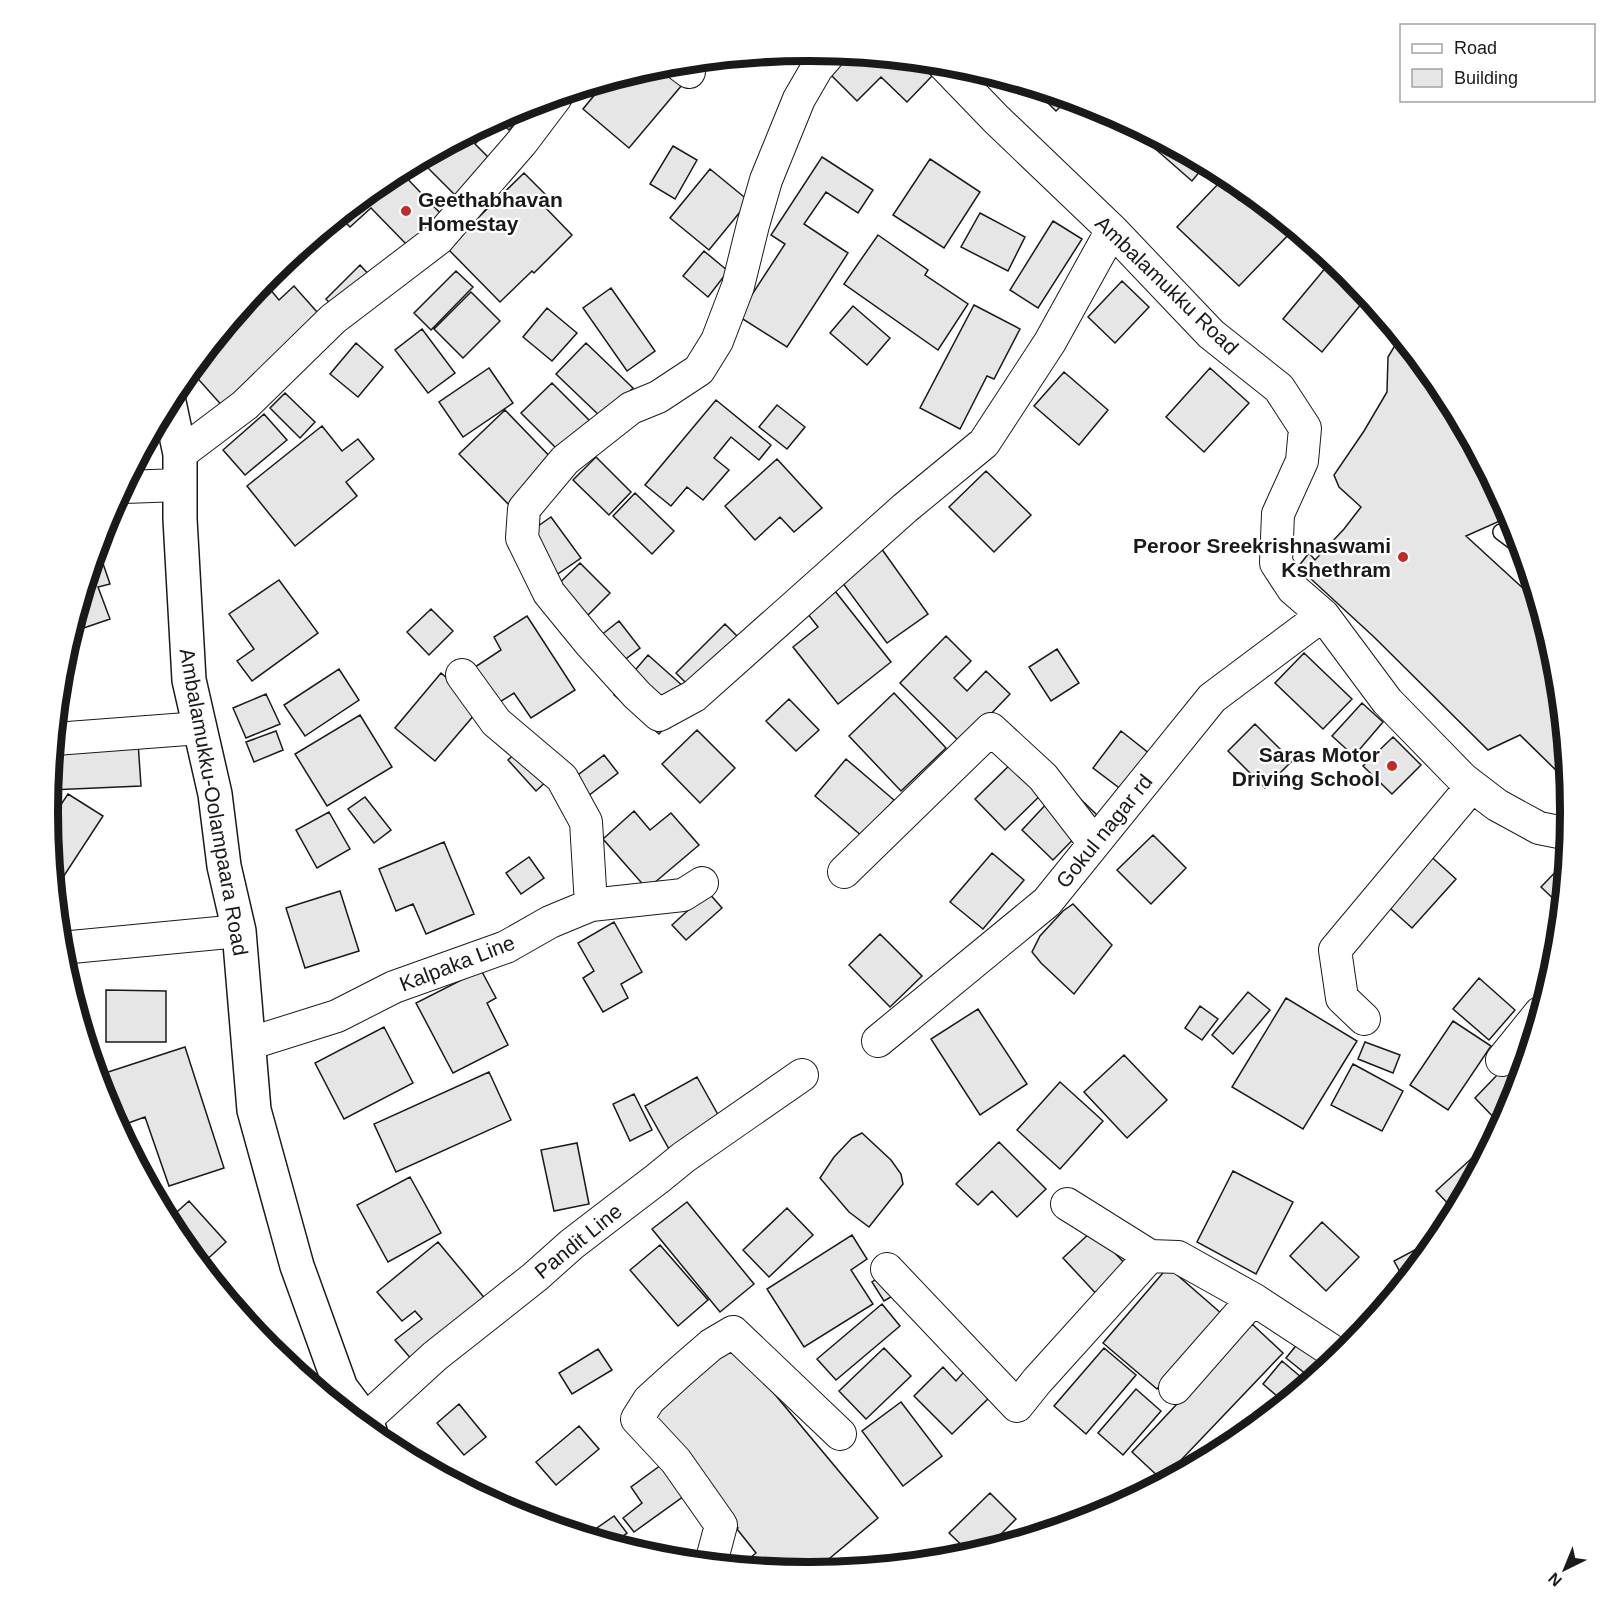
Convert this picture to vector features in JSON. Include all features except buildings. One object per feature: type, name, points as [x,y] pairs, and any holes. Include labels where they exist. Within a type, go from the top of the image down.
[{"type":"street","points":[[824,61],[799,99],[766,180],[738,286],[717,341],[699,370],[658,397],[631,408],[565,460],[524,509],[522,538],[549,593],[589,642],[658,715],[694,696],[905,508],[984,443],[1050,342],[1112,230]]},
{"type":"street","name":"Ambalamukku Road","points":[[953,75],[1112,230],[1211,334],[1279,388],[1305,428],[1302,461],[1278,514],[1276,563],[1293,589],[1323,615],[1387,701],[1462,778],[1497,805],[1539,828],[1560,832]]},
{"type":"street","points":[[134,484],[180,470],[333,319],[438,239],[549,107]]},
{"type":"street","name":"Ambalamukku-Oolampaara Road","points":[[171,416],[180,470],[180,519],[189,680],[215,794],[224,866],[239,931],[254,1110],[297,1266],[341,1388],[357,1411]]},
{"type":"street","name":"Gokul nagar rd","points":[[878,1041],[1047,902],[1212,698],[1323,615]]},
{"type":"street","points":[[462,675],[496,722],[562,778],[586,822],[591,905]]},
{"type":"street","points":[[62,738],[200,728]]},
{"type":"street","points":[[844,872],[991,729],[1043,777],[1094,843]]},
{"type":"street","points":[[1364,1019],[1342,998],[1335,950],[1472,786]]},
{"type":"street","name":"Kalpaka Line","points":[[248,1044],[337,1016],[394,987],[506,947],[549,922],[591,905],[683,895],[702,883]]},
{"type":"street","points":[[71,947],[239,931]]},
{"type":"street","points":[[1502,1060],[1529,1026]]},
{"type":"street","name":"Pandit Line","points":[[372,1422],[435,1356],[684,1156],[802,1075]]},
{"type":"street","points":[[1067,1204],[1150,1256],[1178,1257],[1253,1299],[1332,1351]]},
{"type":"street","points":[[887,1269],[1017,1407],[1037,1381],[1150,1256]]},
{"type":"street","points":[[1175,1388],[1253,1299]]},
{"type":"street","points":[[713,1556],[721,1525],[675,1461],[637,1419],[649,1400],[711,1345],[733,1332],[840,1434]]},
{"type":"lane","points":[[1501,532],[1508,537]]},
{"type":"place","name":"Geethabhavan Homestay","points":[[406,211]]},
{"type":"place","name":"Peroor Sreekrishnaswami Kshethram","points":[[1403,557]]},
{"type":"place","name":"Saras Motor Driving School","points":[[1392,766]]}]
